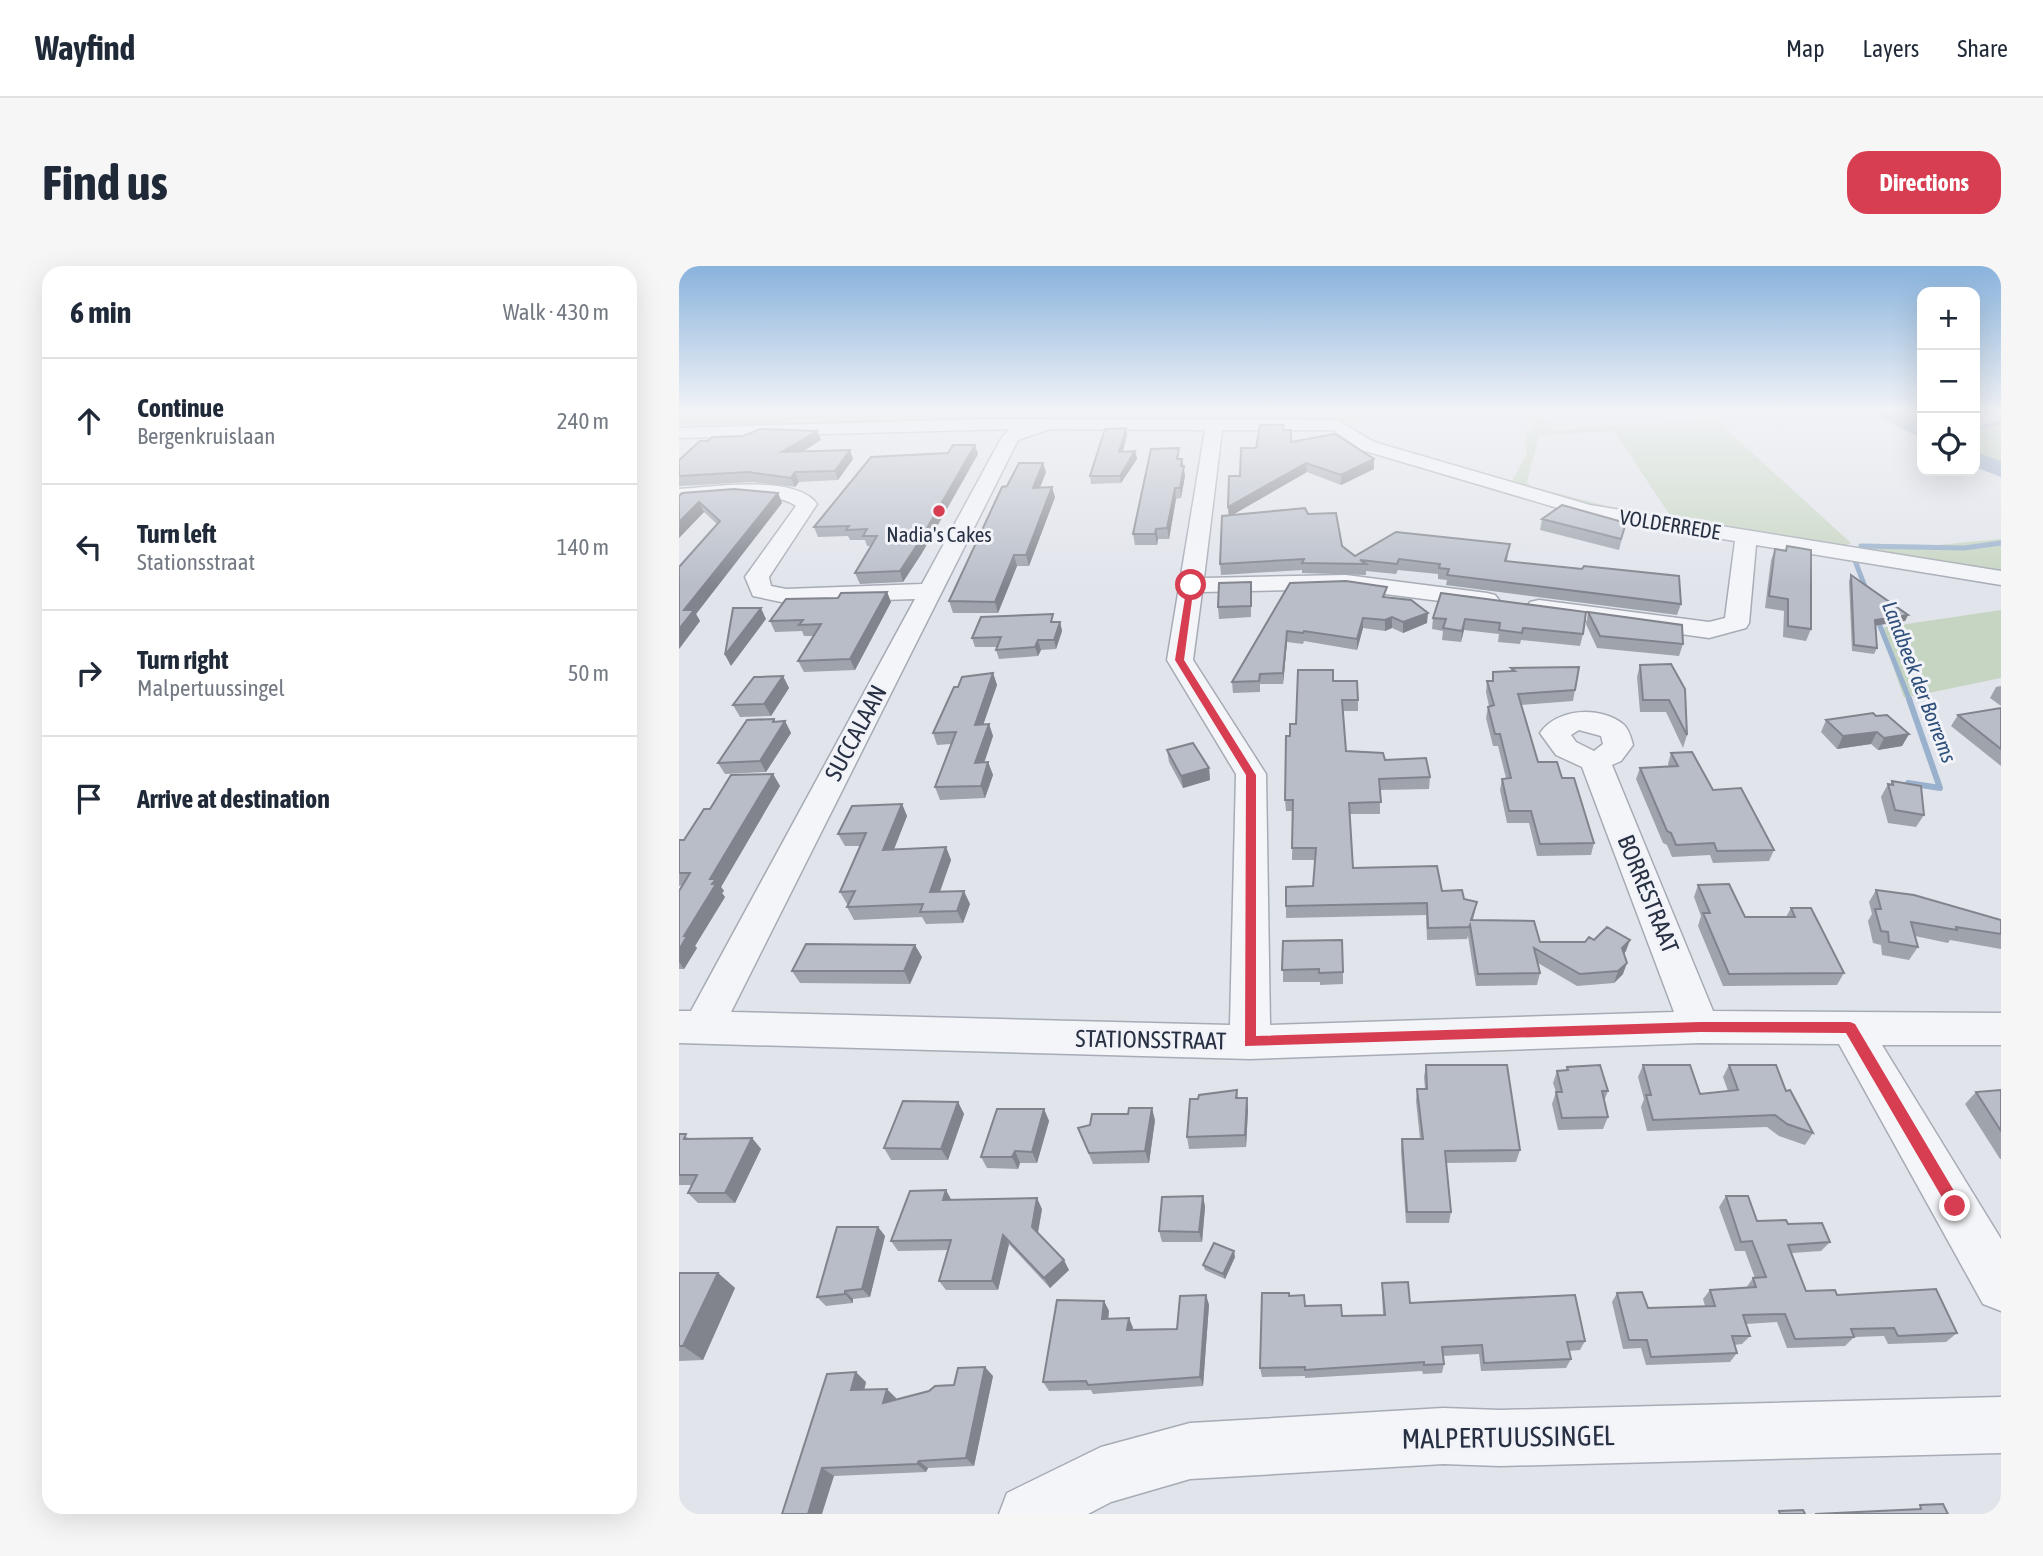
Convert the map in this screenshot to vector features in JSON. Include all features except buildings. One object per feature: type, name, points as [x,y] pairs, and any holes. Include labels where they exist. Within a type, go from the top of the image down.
[{"type":"street","name":"SUCCALAAN","points":[[691,1028],[930,591],[987,470]]},
{"type":"street","points":[[1208,470],[1179,660],[1251,775],[1250,1042]]},
{"type":"street","name":"VOLDERREDE","points":[[1450,470],[1588,511],[2001,578]]},
{"type":"street","points":[[679,495],[774,492],[801,498],[807,504],[757,577],[761,591],[786,596],[930,591]]},
{"type":"street","points":[[1191,585],[1346,582],[1709,630],[1737,623],[1747,537]]},
{"type":"street","name":"BORRESTRAAT","points":[[1595,761],[1700,1027]]},
{"type":"street","name":"STATIONSSTRAAT","points":[[691,1028],[1250,1042],[1700,1027],[2001,1029]]},
{"type":"street","points":[[1850,1027],[2001,1286]]},
{"type":"street","name":"MALPERTUUSSINGEL","points":[[1028,1514],[1101,1476],[1189,1451],[1443,1436],[1500,1438],[2001,1426]]},
{"type":"green space","points":[[1518,470],[1530,470],[1527,482],[1530,486],[1626,511],[1670,518],[1640,470],[1771,470],[1851,543],[1840,548],[1619,516],[1488,481],[1493,476],[1512,481]]},
{"type":"green space","points":[[2001,539],[2001,575],[1861,550],[1858,544],[1938,545]]},
{"type":"green space","points":[[2001,610],[2001,678],[1904,698],[1880,628]]},
{"type":"waterway","name":"Landbeek der Borrems","points":[[1861,546],[1964,548],[2001,543]]},
{"type":"waterway","name":"Landbeek der Borrems","points":[[1854,558],[1867,592]]},
{"type":"waterway","name":"Landbeek der Borrems","points":[[1876,616],[1910,701]]},
{"type":"waterway","name":"Landbeek der Borrems","points":[[1908,783],[1940,788],[1909,699]]},
{"type":"place","name":"Nadia's Cakes","points":[[939,511]]},
{"type":"route","points":[[1191,585],[1179,660],[1251,775],[1250,1042],[1700,1027],[1850,1027],[1955,1206]]}]
